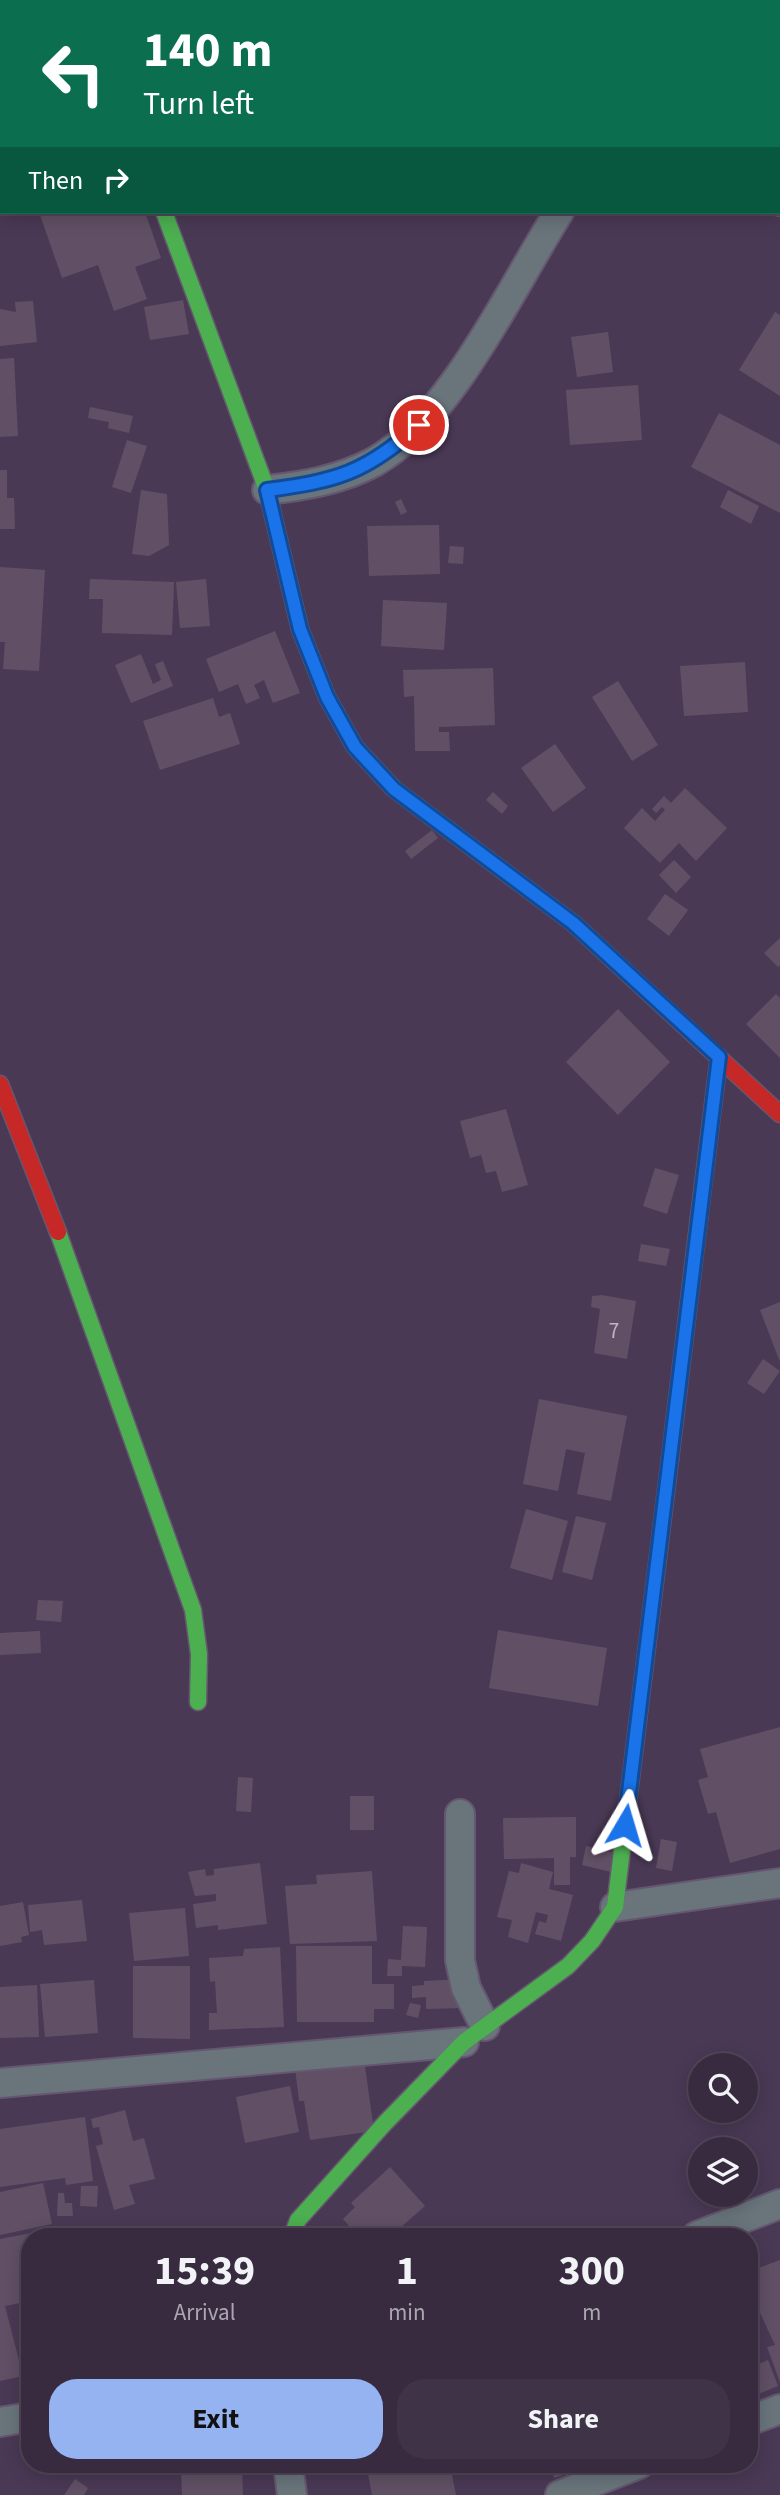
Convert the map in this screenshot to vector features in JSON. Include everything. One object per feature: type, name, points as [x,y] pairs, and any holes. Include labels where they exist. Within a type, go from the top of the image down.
[{"type":"street","points":[[165,214],[267,490],[300,629],[327,697],[355,747],[394,789],[573,923],[780,1114]]},
{"type":"street","points":[[267,490],[321,483],[375,461],[436,410],[558,214]]},
{"type":"street","points":[[295,2228],[298,2220],[384,2123],[475,2034],[568,1966],[592,1941],[615,1907],[719,1057]]},
{"type":"street","points":[[0,1084],[65,1251],[193,1610],[199,1654],[198,1702]]},
{"type":"street","points":[[460,1814],[460,1960],[475,2034]]},
{"type":"street","points":[[615,1907],[780,1883]]},
{"type":"street","points":[[0,2083],[475,2034]]},
{"type":"street","points":[[718,2228],[780,2204]]},
{"type":"street","points":[[758,2418],[780,2409]]},
{"type":"street","points":[[0,2422],[21,2418]]},
{"type":"street","points":[[289,2473],[292,2495]]},
{"type":"street","points":[[560,2495],[616,2473]]},
{"type":"building","points":[[40,214],[146,214],[161,258],[135,267],[147,299],[114,311],[98,265],[62,278]]},
{"type":"building","points":[[183,300],[189,334],[150,340],[144,307]]},
{"type":"building","points":[[33,301],[37,342],[0,346],[0,309],[16,312],[15,302]]},
{"type":"building","points":[[775,312],[780,315],[780,396],[739,370]]},
{"type":"building","points":[[608,332],[613,372],[577,377],[571,337]]},
{"type":"building","points":[[14,358],[18,436],[0,437],[0,359]]},
{"type":"building","points":[[638,385],[642,440],[570,445],[566,390]]},
{"type":"building","points":[[90,407],[133,416],[129,433],[108,428],[109,422],[88,418]]},
{"type":"building","points":[[719,413],[780,445],[780,513],[691,467]]},
{"type":"building","points":[[127,440],[147,446],[131,493],[112,487]]},
{"type":"building","points":[[0,470],[7,470],[7,498],[14,498],[15,529],[0,529]]},
{"type":"building","points":[[141,490],[167,494],[169,545],[149,556],[132,554]]},
{"type":"building","points":[[728,490],[759,506],[751,524],[720,507]]},
{"type":"building","points":[[401,499],[407,512],[401,515],[395,502]]},
{"type":"building","points":[[439,525],[440,574],[369,576],[367,526]]},
{"type":"building","points":[[450,546],[464,547],[463,564],[448,563]]},
{"type":"building","points":[[0,567],[45,570],[39,671],[3,669],[5,642],[0,642]]},
{"type":"building","points":[[90,579],[174,582],[172,635],[102,633],[103,599],[89,599]]},
{"type":"building","points":[[206,579],[210,626],[180,628],[176,582]]},
{"type":"building","points":[[383,600],[447,603],[444,650],[381,646]]},
{"type":"building","points":[[275,631],[300,693],[273,703],[264,680],[254,685],[260,698],[246,704],[238,684],[219,692],[206,659]]},
{"type":"building","points":[[141,654],[153,684],[161,680],[155,664],[163,661],[173,686],[131,703],[115,665]]},
{"type":"building","points":[[745,662],[748,712],[684,716],[680,666]]},
{"type":"building","points":[[493,668],[495,725],[439,727],[439,732],[449,732],[450,751],[415,751],[414,696],[404,697],[403,670]]},
{"type":"building","points":[[618,681],[658,745],[632,761],[592,697]]},
{"type":"building","points":[[213,698],[219,717],[230,713],[240,744],[160,770],[143,721]]},
{"type":"building","points":[[555,744],[586,788],[553,812],[521,768]]},
{"type":"building","points":[[685,788],[727,828],[696,861],[679,843],[660,863],[624,828],[642,808],[655,821],[665,810],[662,807],[656,813],[652,809],[664,796],[671,803]]},
{"type":"building","points":[[493,792],[508,806],[502,814],[486,800]]},
{"type":"building","points":[[432,830],[438,838],[411,859],[405,851]]},
{"type":"building","points":[[674,860],[691,877],[676,893],[659,875]]},
{"type":"building","points":[[665,894],[688,910],[669,936],[647,919]]},
{"type":"building","points":[[780,938],[780,965],[778,967],[764,953]]},
{"type":"building","points":[[776,994],[780,998],[780,1058],[746,1024]]},
{"type":"building","points":[[618,1009],[670,1062],[618,1115],[566,1062]]},
{"type":"building","points":[[506,1109],[528,1185],[502,1192],[496,1171],[486,1173],[481,1155],[470,1158],[460,1121]]},
{"type":"building","points":[[655,1168],[679,1175],[667,1214],[643,1206]]},
{"type":"building","points":[[641,1244],[670,1249],[666,1266],[638,1261]]},
{"type":"building","points":[[602,1295],[636,1301],[627,1359],[594,1353],[600,1309],[591,1307],[592,1296]]},
{"type":"building","points":[[780,1302],[780,1362],[760,1310]]},
{"type":"building","points":[[763,1359],[780,1371],[764,1394],[747,1383]]},
{"type":"building","points":[[539,1399],[627,1416],[611,1501],[577,1494],[585,1453],[566,1449],[558,1491],[523,1484]]},
{"type":"building","points":[[526,1509],[568,1521],[552,1580],[510,1568]]},
{"type":"building","points":[[576,1516],[606,1523],[592,1580],[562,1572]]},
{"type":"building","points":[[38,1600],[63,1601],[61,1622],[36,1620]]},
{"type":"building","points":[[498,1630],[607,1648],[598,1706],[489,1688]]},
{"type":"building","points":[[40,1631],[41,1653],[0,1655],[0,1633]]},
{"type":"building","points":[[780,1727],[780,1849],[730,1863],[716,1812],[708,1814],[698,1780],[708,1777],[700,1749]]},
{"type":"building","points":[[238,1777],[253,1778],[251,1812],[236,1811]]},
{"type":"building","points":[[350,1796],[374,1796],[374,1830],[350,1830]]},
{"type":"building","points":[[576,1817],[576,1857],[570,1857],[570,1885],[554,1885],[554,1858],[504,1859],[503,1818]]},
{"type":"building","points":[[661,1839],[677,1842],[672,1871],[656,1868]]},
{"type":"building","points":[[586,1846],[616,1853],[611,1872],[582,1865]]},
{"type":"building","points":[[260,1863],[267,1924],[218,1930],[218,1925],[196,1928],[193,1904],[216,1901],[216,1894],[195,1896],[188,1872],[205,1869],[206,1876],[214,1875],[214,1869]]},
{"type":"building","points":[[521,1863],[553,1872],[549,1889],[573,1895],[561,1941],[535,1934],[539,1921],[546,1923],[548,1915],[536,1912],[528,1943],[508,1937],[512,1920],[497,1917],[509,1871],[519,1873]]},
{"type":"building","points":[[372,1871],[377,1941],[290,1944],[285,1886],[317,1884],[316,1875]]},
{"type":"building","points":[[82,1900],[87,1941],[44,1945],[42,1930],[30,1932],[28,1905]]},
{"type":"building","points":[[23,1902],[29,1935],[21,1937],[22,1942],[0,1946],[0,1906]]},
{"type":"building","points":[[185,1908],[189,1956],[134,1961],[129,1913]]},
{"type":"building","points":[[403,1926],[427,1927],[425,1967],[402,1966],[402,1976],[387,1976],[388,1959],[401,1960]]},
{"type":"building","points":[[296,1946],[372,1946],[372,1984],[394,1984],[394,2009],[374,2009],[374,2022],[297,2022]]},
{"type":"building","points":[[280,1947],[284,2027],[209,2030],[209,2013],[217,2013],[215,1981],[210,1982],[209,1958],[243,1956],[244,1949]]},
{"type":"building","points":[[133,1966],[190,1966],[190,2039],[133,2038]]},
{"type":"building","points":[[462,1979],[463,2008],[426,2009],[426,1997],[412,1998],[412,1986],[424,1985],[424,1981]]},
{"type":"building","points":[[94,1980],[98,2033],[45,2037],[40,1984]]},
{"type":"building","points":[[37,1985],[39,2037],[0,2038],[0,1987]]},
{"type":"building","points":[[410,2003],[421,2005],[418,2018],[406,2015]]},
{"type":"building","points":[[364,2059],[374,2131],[310,2140],[304,2101],[299,2101],[295,2068]]},
{"type":"building","points":[[290,2086],[299,2132],[245,2143],[236,2097]]},
{"type":"building","points":[[125,2110],[133,2141],[144,2138],[155,2179],[129,2185],[135,2204],[114,2210],[96,2146],[103,2144],[99,2127],[93,2128],[91,2119]]},
{"type":"building","points":[[85,2117],[93,2181],[66,2185],[65,2178],[0,2187],[0,2129]]},
{"type":"building","points":[[390,2167],[425,2206],[400,2228],[351,2228],[343,2219],[355,2207],[351,2203]]},
{"type":"building","points":[[43,2183],[52,2224],[21,2228],[21,2231],[0,2235],[0,2192]]},
{"type":"building","points":[[81,2186],[98,2186],[97,2207],[80,2206]]},
{"type":"building","points":[[58,2193],[64,2193],[65,2203],[72,2203],[73,2216],[57,2216]]},
{"type":"building","points":[[21,2235],[21,2303],[5,2306],[21,2376],[0,2381],[0,2239]]},
{"type":"building","points":[[780,2260],[780,2382],[767,2347],[775,2345],[758,2308],[758,2268]]},
{"type":"building","points":[[768,2360],[778,2386],[758,2394],[758,2364]]},
{"type":"building","points":[[181,2473],[242,2473],[243,2495],[182,2495]]},
{"type":"building","points":[[368,2473],[452,2473],[456,2495],[372,2495]]},
{"type":"building","points":[[553,2473],[571,2473],[554,2478]]},
{"type":"building","points":[[75,2479],[88,2488],[84,2495],[64,2495]]},
{"type":"traffic: fast","points":[[165,214],[267,490],[300,629],[327,697],[355,747],[394,789],[573,923],[613,960]]},
{"type":"traffic: fast","points":[[699,1218],[719,1057]]},
{"type":"traffic: fast","points":[[58,1232],[193,1610],[199,1654],[198,1702]]},
{"type":"traffic: fast","points":[[295,2228],[298,2220],[385,2123],[464,2042],[568,1966],[592,1941],[615,1907],[670,1459]]},
{"type":"traffic: jam","points":[[613,960],[780,1114]]},
{"type":"traffic: jam","points":[[0,1084],[58,1232]]},
{"type":"traffic: jam","points":[[670,1459],[699,1218]]},
{"type":"route","points":[[419,425],[375,461],[321,483],[267,490],[300,629],[327,697],[355,747],[394,789],[573,923],[719,1057],[625,1825]]}]
